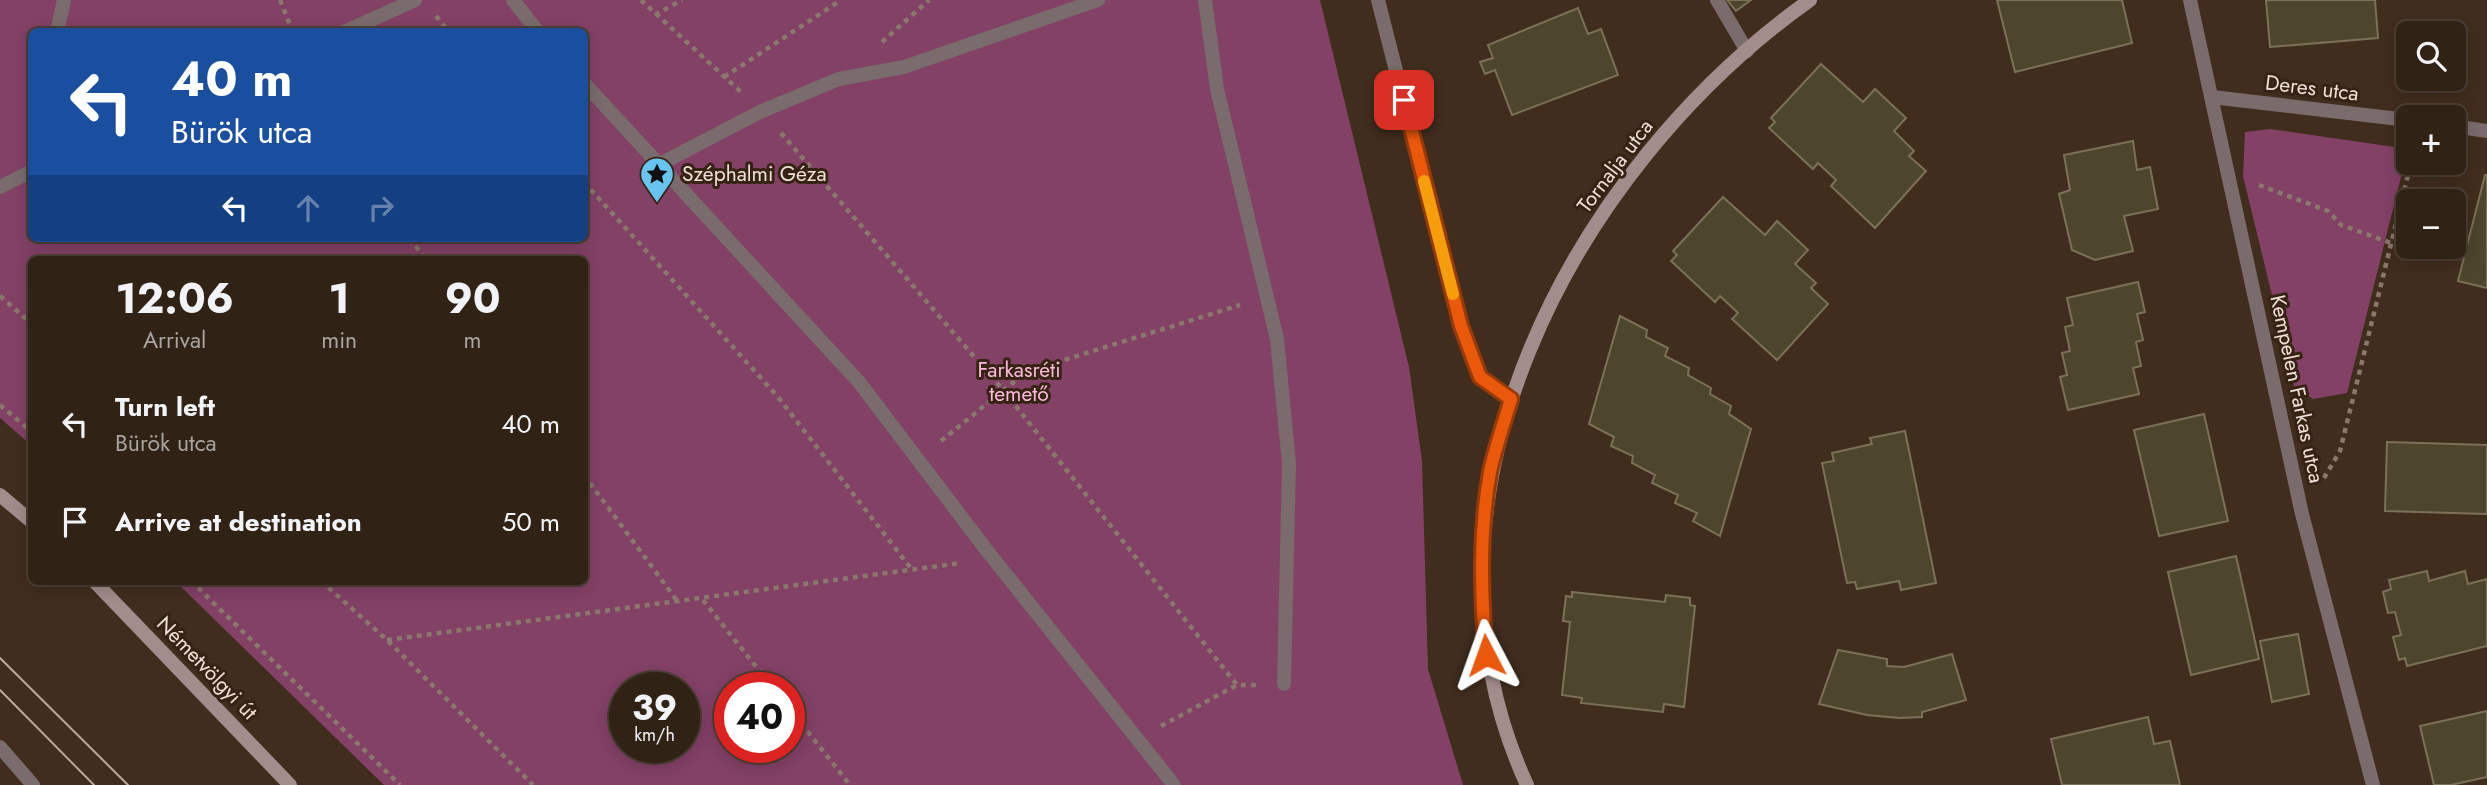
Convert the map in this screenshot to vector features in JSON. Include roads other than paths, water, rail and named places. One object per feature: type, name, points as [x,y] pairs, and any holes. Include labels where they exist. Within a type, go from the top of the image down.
[{"type":"street","points":[[58,28],[64,0]]},
{"type":"street","points":[[353,28],[415,0]]},
{"type":"street","points":[[513,0],[535,28]]},
{"type":"street","points":[[660,164],[762,111],[839,79],[904,66],[1098,0]]},
{"type":"street","points":[[1205,0],[1217,89],[1278,339],[1289,464],[1284,684]]},
{"type":"street","points":[[1378,0],[1461,326],[1480,377],[1511,399]]},
{"type":"street","points":[[1717,0],[1747,51]]},
{"type":"street","name":"Tornalja utca","points":[[1527,785],[1500,717],[1488,668],[1481,592],[1483,528],[1491,471],[1511,399],[1529,349],[1558,289],[1621,188],[1697,99],[1747,51],[1810,0]]},
{"type":"street","name":"Kempelen Farkas utca","points":[[2190,0],[2302,514],[2373,785]]},
{"type":"street","points":[[588,87],[859,382],[988,552],[1135,740],[1174,785]]},
{"type":"street","name":"Deres utca","points":[[2212,97],[2396,119]]},
{"type":"street","points":[[2466,128],[2487,131]]},
{"type":"street","points":[[0,187],[28,173]]},
{"type":"street","points":[[0,495],[28,519]]},
{"type":"street","name":"Németvölgyi út","points":[[98,585],[290,785]]},
{"type":"street","points":[[0,747],[33,785]]},
{"type":"tram line","points":[[0,658],[128,785]]},
{"type":"tram line","points":[[0,690],[94,785]]},
{"type":"place","name":"Széphalmi Géza","points":[[657,204]]},
{"type":"park label","name":"Farkasréti temető","points":[[1019,382]]}]
